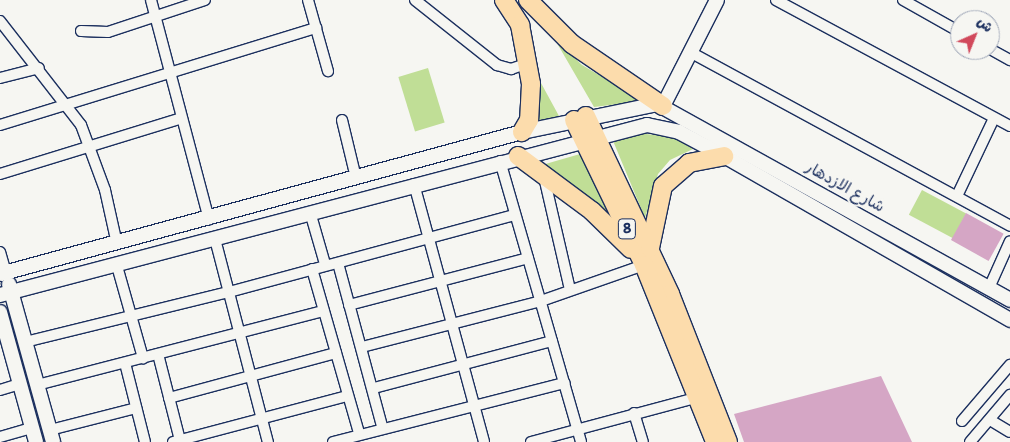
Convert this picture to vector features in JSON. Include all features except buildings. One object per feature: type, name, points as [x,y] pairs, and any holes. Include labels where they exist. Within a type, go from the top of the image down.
[{"type":"highway","points":[[504,0],[520,25],[528,63],[532,104],[522,132]]},
{"type":"highway","points":[[528,0],[572,44],[663,106]]},
{"type":"highway","name":"8","points":[[580,118],[591,137],[647,256],[728,442]]},
{"type":"highway","points":[[518,156],[543,172],[647,256],[663,186],[689,163],[724,156]]},
{"type":"highway","name":"8","points":[[647,256],[716,442]]},
{"type":"street","points":[[151,0],[209,219]]},
{"type":"street","points":[[80,31],[108,32],[205,0]]},
{"type":"street","points":[[308,0],[328,72]]},
{"type":"street","points":[[415,0],[496,65],[511,69],[528,63]]},
{"type":"street","points":[[3,273],[117,244],[522,132],[580,118],[663,106],[717,0]]},
{"type":"street","points":[[776,0],[1010,126]]},
{"type":"street","points":[[903,0],[950,26]]},
{"type":"street","points":[[1,23],[69,106],[90,145],[117,244]]},
{"type":"street","points":[[0,125],[69,106],[316,28]]},
{"type":"street","points":[[690,52],[958,196],[1010,226]]},
{"type":"street","points":[[0,78],[39,68]]},
{"type":"street","name":"شارع الازدهار","points":[[663,106],[1010,300]]},
{"type":"street","points":[[0,174],[182,118]]},
{"type":"street","points":[[958,196],[994,118]]},
{"type":"street","points":[[342,120],[356,178]]},
{"type":"street","name":"شارع الازدهار","points":[[6,294],[117,266],[518,156],[637,126],[665,128],[724,156],[1010,320]]},
{"type":"street","points":[[500,161],[582,442]]},
{"type":"street","points":[[543,172],[570,290]]},
{"type":"street","points":[[414,184],[484,442]]},
{"type":"street","points":[[312,190],[314,211],[325,264]]},
{"type":"street","points":[[25,342],[229,292],[325,264],[338,263],[515,214]]},
{"type":"street","points":[[215,239],[268,442]]},
{"type":"street","points":[[989,288],[1010,241]]},
{"type":"street","points":[[899,255],[907,242]]},
{"type":"street","points":[[0,252],[6,294],[25,342],[51,436],[136,408]]},
{"type":"street","points":[[362,347],[541,301],[647,256]]},
{"type":"street","points":[[350,304],[528,258]]},
{"type":"street","points":[[338,263],[374,388],[382,426]]},
{"type":"street","points":[[117,266],[143,358]]},
{"type":"street","points":[[312,269],[359,433]]},
{"type":"street","points":[[37,385],[324,311]]},
{"type":"street","points":[[0,312],[4,346],[20,384],[36,442]]},
{"type":"street","points":[[374,388],[552,341]]},
{"type":"street","points":[[158,354],[177,441],[263,420],[347,396]]},
{"type":"street","points":[[169,398],[336,354]]},
{"type":"street","points":[[125,363],[145,442]]},
{"type":"street","points":[[962,421],[1010,365]]},
{"type":"street","points":[[0,390],[20,384]]},
{"type":"street","points":[[333,442],[359,433],[374,437],[382,426],[474,408],[565,384]]},
{"type":"street","points":[[970,442],[1010,395]]},
{"type":"street","points":[[531,442],[699,397]]},
{"type":"street","points":[[634,413],[643,442]]},
{"type":"street","points":[[990,420],[1010,432]]},
{"type":"street","points":[[0,437],[32,428]]},
{"type":"green space","points":[[554,38],[582,65],[643,101],[594,107]]},
{"type":"green space","points":[[428,68],[445,123],[415,132],[398,77]]},
{"type":"green space","points":[[535,72],[559,116],[537,123],[538,99]]},
{"type":"green space","points":[[637,133],[673,137],[693,149],[670,160],[658,174],[645,218],[611,136]]},
{"type":"green space","points":[[580,154],[614,224],[542,165]]},
{"type":"green space","points":[[922,190],[966,213],[953,238],[909,215]]}]
